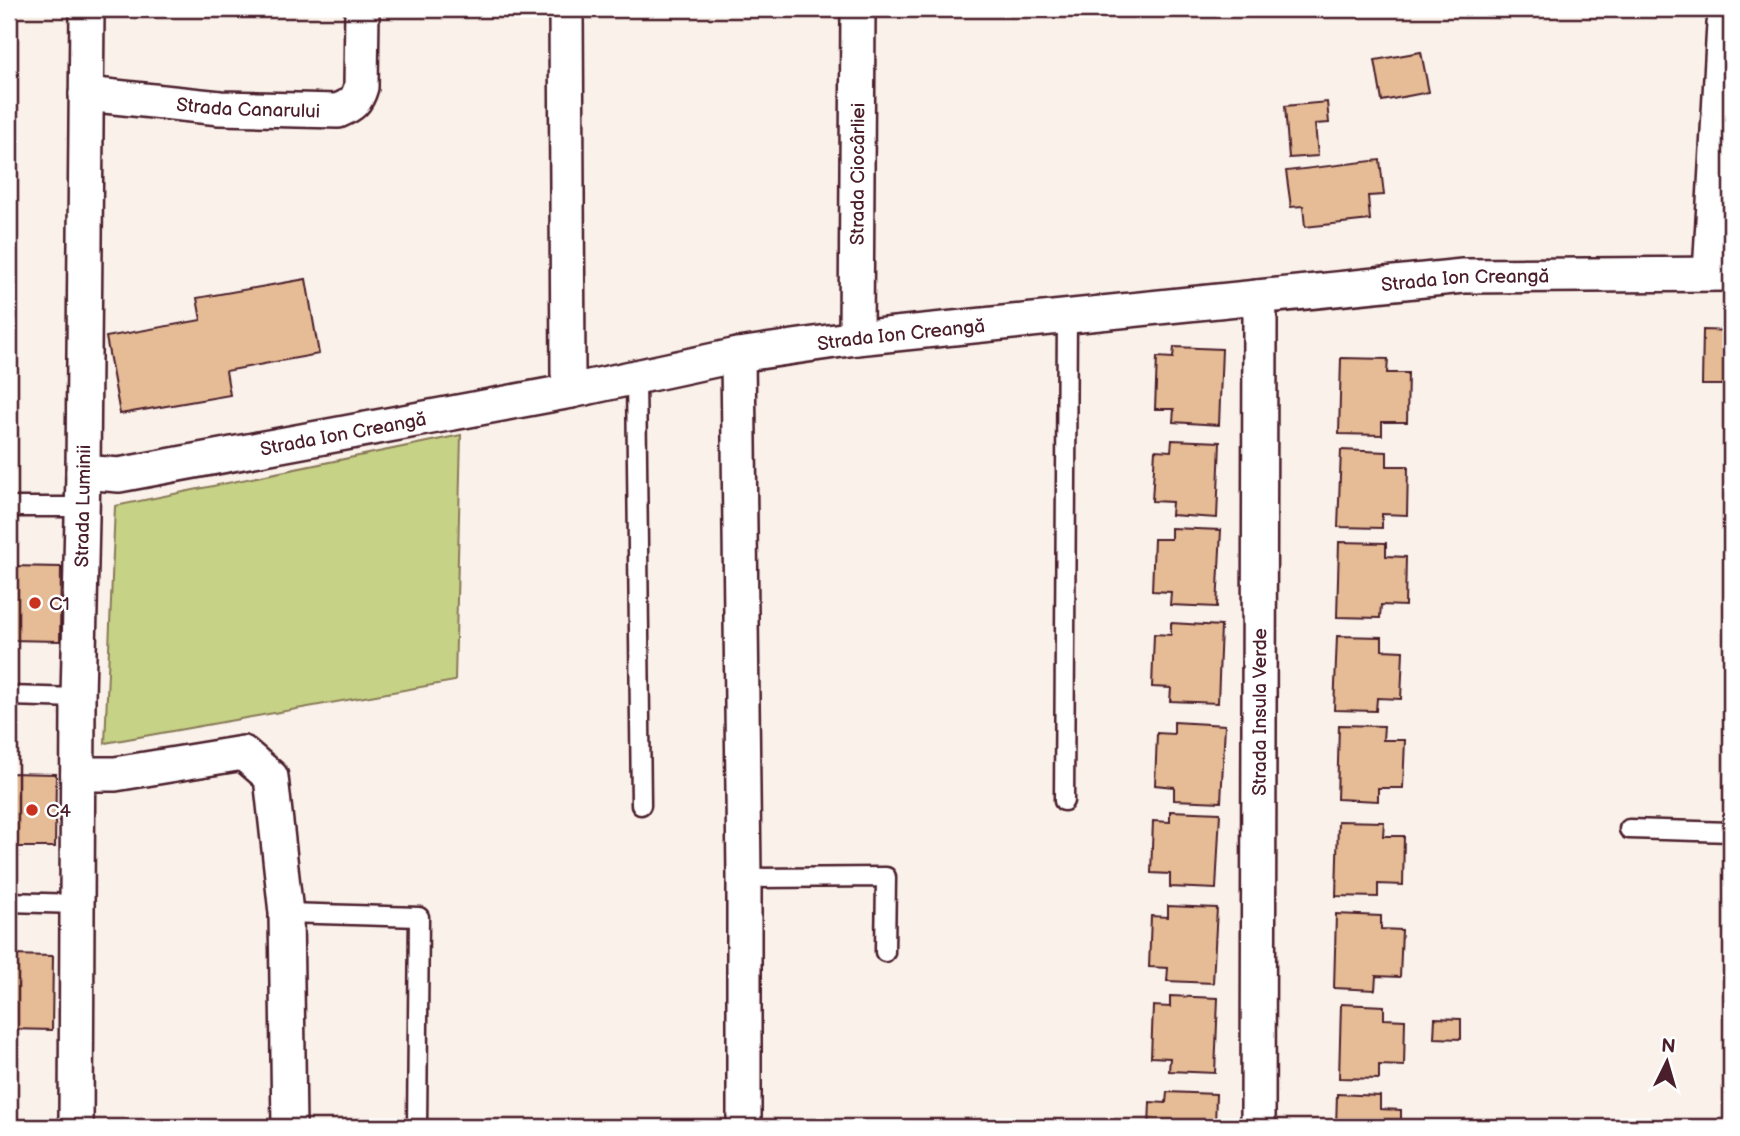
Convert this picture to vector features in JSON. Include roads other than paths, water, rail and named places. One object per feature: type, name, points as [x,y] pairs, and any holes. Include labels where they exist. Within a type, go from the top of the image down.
[{"type":"street","name":"Strada Luminii","points":[[76,1127],[78,698],[88,9]]},
{"type":"street","name":"Strada Canarului","points":[[86,94],[220,108],[338,111],[351,105],[358,97],[361,87],[362,9]]},
{"type":"street","points":[[566,9],[568,373],[571,391]]},
{"type":"street","name":"Strada Ciocârliei","points":[[856,338],[858,9]]},
{"type":"street","points":[[1721,274],[1724,24]]},
{"type":"street","name":"Strada Ion Creangă","points":[[83,472],[119,475],[571,391],[738,355],[856,338],[1463,276],[1721,274]]},
{"type":"street","name":"Strada Insula Verde","points":[[1258,297],[1258,1127]]},
{"type":"street","points":[[738,355],[744,1127]]},
{"type":"street","points":[[78,774],[115,774],[243,753],[271,777],[286,913],[289,1127]]},
{"type":"lane","points":[[1064,801],[1067,316]]},
{"type":"lane","points":[[636,376],[641,805]]},
{"type":"lane","points":[[9,507],[82,508]]},
{"type":"lane","points":[[9,696],[78,698]]},
{"type":"lane","points":[[1629,829],[1731,832]]},
{"type":"lane","points":[[744,878],[886,877],[885,952]]},
{"type":"lane","points":[[9,902],[77,904]]},
{"type":"lane","points":[[286,913],[419,918],[418,1127]]},
{"type":"place","name":"C1","points":[[35,603]]},
{"type":"place","name":"C4","points":[[32,810]]}]
